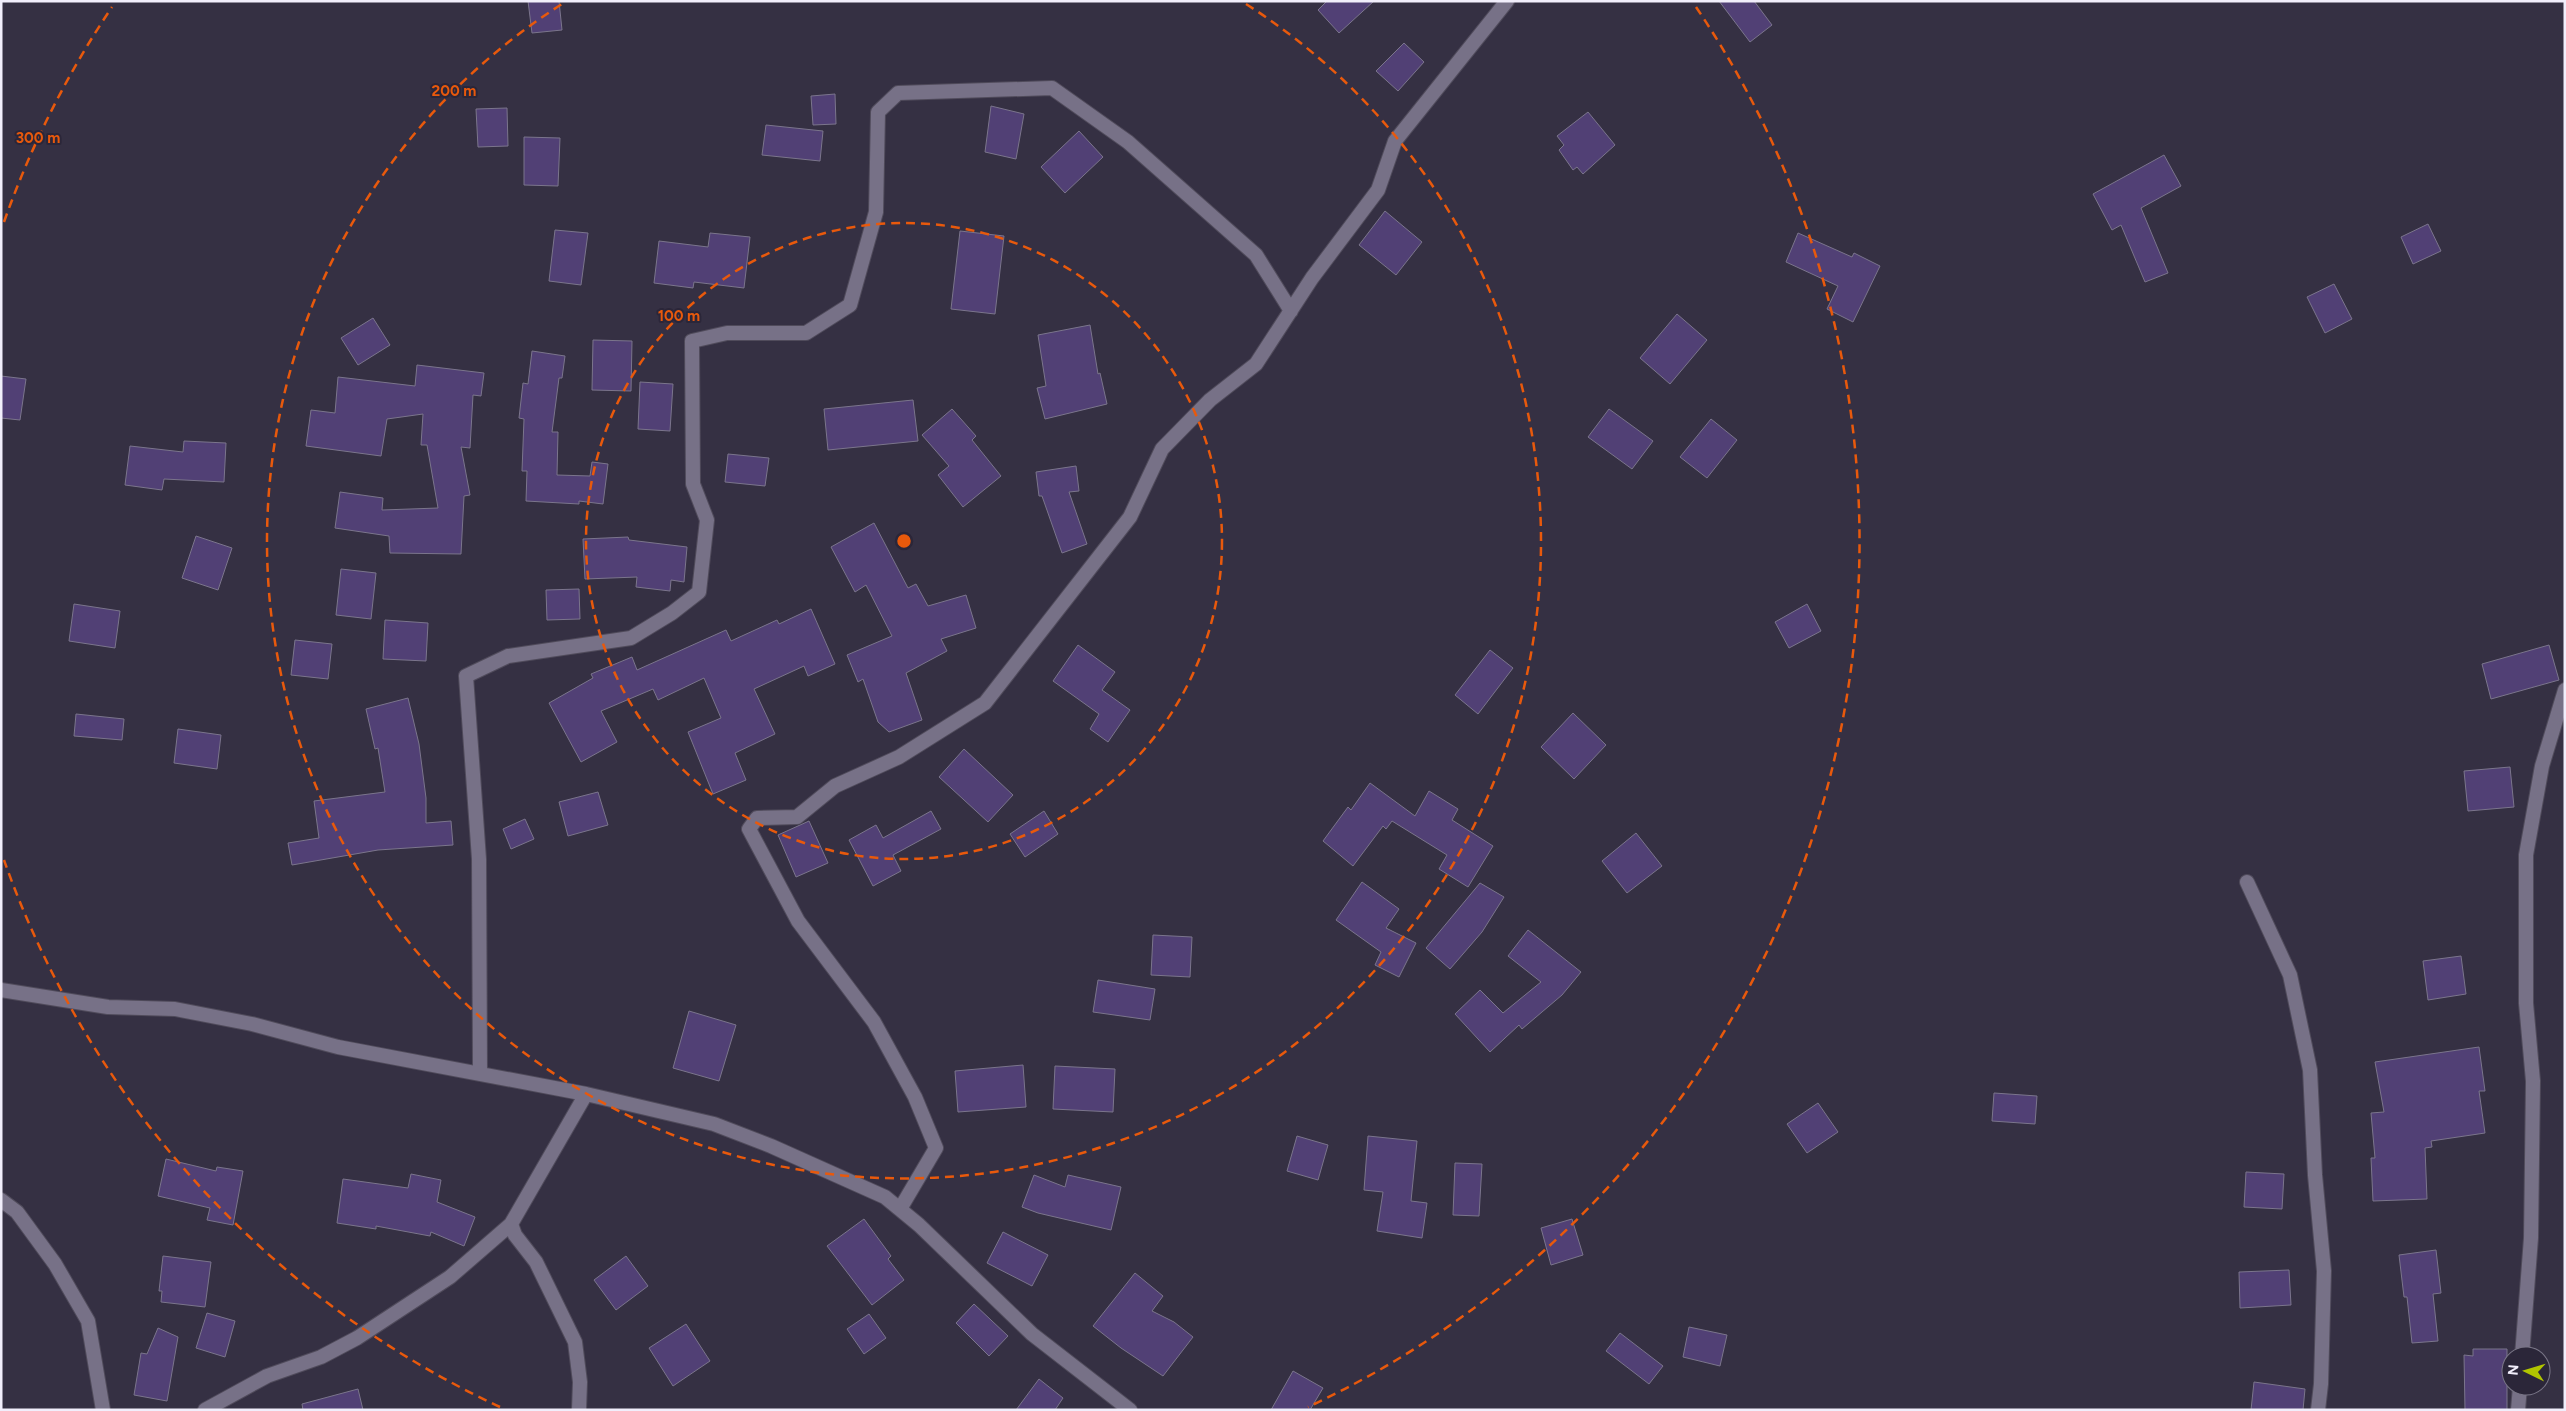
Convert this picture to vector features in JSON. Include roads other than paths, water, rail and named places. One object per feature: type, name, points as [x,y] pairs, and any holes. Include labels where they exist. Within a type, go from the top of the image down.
[{"type":"street","points":[[900,1209],[936,1148],[915,1096],[874,1022],[798,922],[749,829],[757,818],[797,817],[835,786],[899,757],[985,703],[1130,517],[1162,449],[1210,400],[1256,364],[1312,278],[1378,190],[1396,142],[1508,1]]},
{"type":"street","points":[[480,1072],[479,859],[466,676],[508,656],[631,638],[672,613],[699,592],[707,520],[693,484],[692,341],[727,334],[806,333],[850,305],[876,212],[878,112],[884,106],[898,93],[1052,88],[1128,142],[1256,255],[1290,311]]},
{"type":"street","points":[[2523,1346],[2531,1238],[2533,1081],[2526,1003],[2526,855],[2542,766],[2565,690]]},
{"type":"street","points":[[2247,882],[2290,975],[2310,1070],[2315,1175],[2324,1271],[2321,1384],[2318,1410]]},
{"type":"street","points":[[1,990],[108,1007],[175,1009],[252,1024],[338,1047],[480,1072],[586,1094],[714,1124],[771,1146],[885,1196],[1032,1334],[1130,1410]]},
{"type":"street","points":[[205,1410],[267,1376],[321,1357],[357,1338],[450,1277],[511,1224],[586,1094]]},
{"type":"street","points":[[1,1200],[17,1212],[55,1264],[88,1320],[103,1410]]},
{"type":"street","points":[[511,1224],[515,1235],[536,1262],[575,1342],[580,1382],[578,1410]]},
{"type":"street","points":[[2518,1410],[2519,1396]]}]
